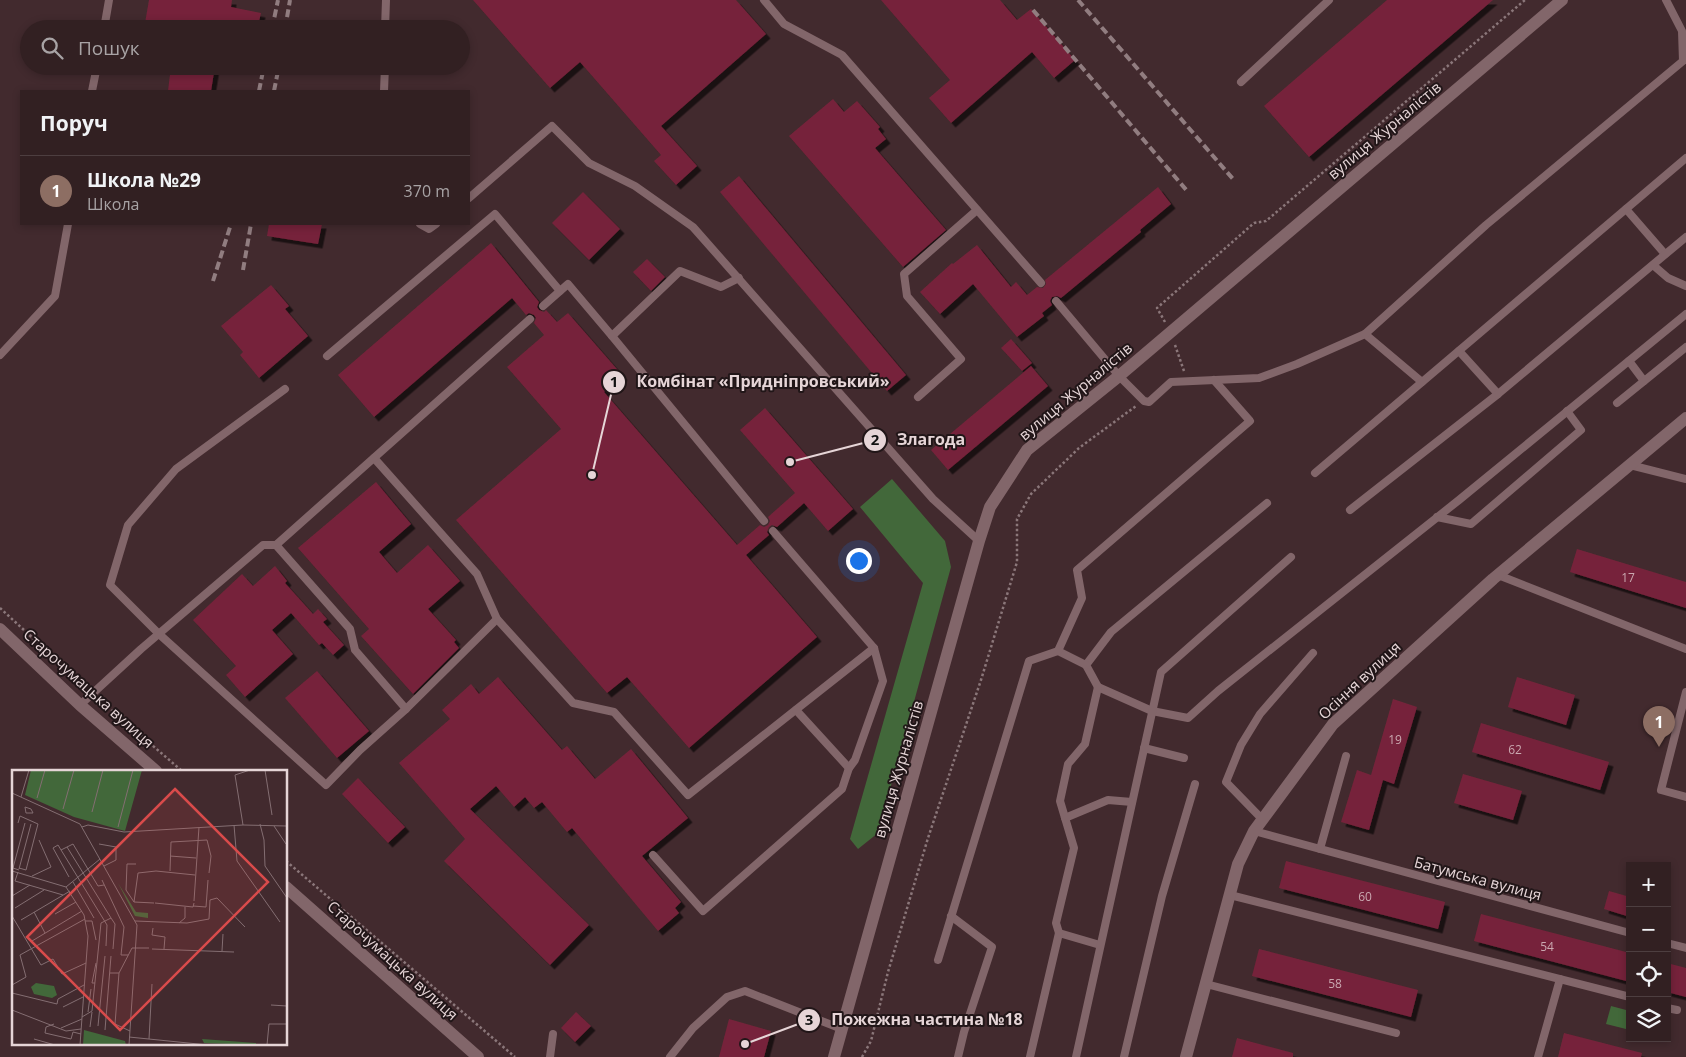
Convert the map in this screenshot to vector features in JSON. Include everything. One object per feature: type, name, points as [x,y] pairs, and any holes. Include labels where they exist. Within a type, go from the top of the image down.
[{"type":"street","name":"вулиця Журналістів","points":[[834,1057],[979,541],[990,507],[1027,450],[1119,376],[1562,0]]},
{"type":"street","name":"Осіння вулиця","points":[[1186,1057],[1238,864],[1262,819],[1333,724],[1498,575],[1686,418]]},
{"type":"street","name":"Старочумацька вулиця","points":[[0,629],[80,705],[155,770]]},
{"type":"street","name":"Старочумацька вулиця","points":[[288,889],[478,1057]]},
{"type":"lane","points":[[106,20],[109,0]]},
{"type":"lane","points":[[385,20],[386,0]]},
{"type":"lane","points":[[764,0],[784,24],[842,55],[1041,283]]},
{"type":"lane","points":[[1241,82],[1329,0]]},
{"type":"lane","points":[[1056,302],[1119,376],[1144,401],[1148,402],[1171,382],[1259,378],[1297,364],[1365,334],[1486,225],[1683,60],[1682,31],[1666,0]]},
{"type":"lane","points":[[92,90],[95,75]]},
{"type":"lane","points":[[384,90],[385,75]]},
{"type":"lane","points":[[470,197],[552,126],[589,163],[635,186],[693,227],[933,499],[979,541]]},
{"type":"lane","points":[[1315,473],[1686,158]]},
{"type":"lane","points":[[918,398],[961,359],[907,296],[904,274],[977,210]]},
{"type":"lane","points":[[1626,210],[1665,254]]},
{"type":"lane","points":[[327,356],[494,214],[560,291]]},
{"type":"lane","points":[[0,355],[54,296],[68,225]]},
{"type":"lane","points":[[422,225],[429,229],[435,225]]},
{"type":"lane","points":[[1350,510],[1498,394],[1686,237]]},
{"type":"lane","points":[[1653,265],[1668,278],[1686,286]]},
{"type":"lane","points":[[612,336],[680,271],[721,287],[739,278]]},
{"type":"lane","points":[[543,306],[568,284],[764,521]]},
{"type":"lane","points":[[938,960],[1029,661],[1058,651],[1086,665],[1098,687],[1152,711],[1188,718],[1218,691],[1437,517],[1686,314]]},
{"type":"lane","points":[[80,705],[263,545],[276,545],[530,319]]},
{"type":"lane","points":[[1365,334],[1422,382]]},
{"type":"lane","points":[[1617,403],[1686,347]]},
{"type":"lane","points":[[1459,351],[1498,394]]},
{"type":"lane","points":[[1629,361],[1644,381]]},
{"type":"lane","points":[[1058,651],[1082,598],[1077,570],[1250,421],[1214,380]]},
{"type":"lane","points":[[285,389],[176,469],[128,525],[110,585],[159,634],[326,785],[360,750],[406,709],[496,619]]},
{"type":"lane","points":[[1437,517],[1471,524],[1581,430],[1567,411]]},
{"type":"lane","points":[[374,458],[477,574],[496,619],[573,703],[614,712],[688,795],[874,648]]},
{"type":"lane","points":[[1630,465],[1686,480]]},
{"type":"lane","points":[[1086,665],[1111,632],[1267,503]]},
{"type":"lane","points":[[653,856],[703,911],[842,788],[849,768],[855,760],[883,681],[874,648],[773,531]]},
{"type":"lane","points":[[276,545],[350,629],[355,650],[406,709]]},
{"type":"lane","points":[[1076,1057],[1161,672],[1290,557]]},
{"type":"lane","points":[[1498,575],[1686,649]]},
{"type":"lane","points":[[1262,819],[1226,782],[1241,745],[1260,714],[1313,653]]},
{"type":"lane","points":[[1030,1057],[1059,933],[1056,923],[1074,848],[1060,802],[1068,764],[1085,744],[1098,687]]},
{"type":"lane","points":[[1686,692],[1661,790],[1686,797]]},
{"type":"lane","points":[[796,710],[849,768]]},
{"type":"lane","points":[[1144,748],[1184,758]]},
{"type":"lane","points":[[1320,849],[1346,756]]},
{"type":"lane","points":[[1124,1057],[1162,896],[1194,784]]},
{"type":"lane","points":[[1065,818],[1108,800],[1132,802]]},
{"type":"lane","name":"Батумська вулиця","points":[[1254,831],[1626,932]]},
{"type":"lane","points":[[1230,895],[1626,997]]},
{"type":"lane","points":[[951,916],[992,947],[964,1032],[958,1057]]},
{"type":"lane","points":[[1059,933],[1100,945]]},
{"type":"lane","points":[[1671,944],[1686,948]]},
{"type":"lane","points":[[1538,1057],[1560,979]]},
{"type":"lane","points":[[1206,984],[1396,1033]]},
{"type":"lane","points":[[670,1057],[692,1028],[726,997],[745,991],[842,1029]]},
{"type":"lane","points":[[1671,1009],[1677,1010]]},
{"type":"lane","points":[[550,1057],[553,1034]]},
{"type":"path","points":[[1187,382],[1171,332],[1157,308],[1254,223],[1266,221],[1525,0]]},
{"type":"path","points":[[862,1057],[871,1042],[888,972],[928,838],[981,680],[1017,562],[1017,519],[1031,494],[1078,448],[1144,401]]},
{"type":"path","points":[[288,863],[515,1057]]},
{"type":"green space","points":[[892,479],[945,541],[951,567],[878,833],[858,849],[850,839],[923,583],[860,507]]},
{"type":"green space","points":[[1611,1006],[1626,1010],[1626,1029],[1606,1024]]},
{"type":"building","points":[[149,0],[232,0],[231,7],[261,13],[259,20],[146,20]]},
{"type":"building","points":[[473,0],[736,0],[766,34],[661,126],[697,166],[676,185],[654,161],[661,155],[580,62],[550,88]]},
{"type":"building","points":[[881,0],[1000,0],[1017,20],[1031,9],[1075,60],[1054,78],[1032,52],[951,123],[929,98],[950,80]]},
{"type":"building","points":[[1387,0],[1493,0],[1309,157],[1264,106]]},
{"type":"building","points":[[170,75],[214,75],[211,90],[168,90]]},
{"type":"building","points":[[833,99],[844,112],[857,101],[880,127],[878,129],[886,139],[875,148],[946,230],[903,267],[789,136]]},
{"type":"building","points":[[739,176],[906,375],[887,391],[720,192]]},
{"type":"building","points":[[1158,187],[1171,204],[1140,230],[1141,232],[1061,298],[1057,296],[1052,297],[1050,301],[1052,305],[1042,313],[1044,316],[1017,337],[973,284],[940,314],[920,292],[952,263],[977,245],[1011,287],[1016,282],[1027,295],[1037,287],[1043,288],[1046,284],[1045,280]]},
{"type":"building","points":[[583,192],[620,229],[589,260],[552,223]]},
{"type":"building","points":[[269,225],[322,225],[318,244],[267,236]]},
{"type":"building","points":[[491,243],[539,302],[537,307],[539,310],[544,312],[546,310],[557,322],[568,313],[623,376],[604,392],[737,545],[760,525],[764,527],[768,525],[770,521],[768,517],[795,493],[740,430],[765,408],[853,509],[828,531],[804,503],[777,527],[772,525],[769,527],[767,532],[769,535],[746,555],[817,637],[689,748],[627,677],[607,693],[456,520],[561,429],[507,367],[544,335],[534,323],[536,318],[534,315],[529,313],[526,315],[512,298],[374,417],[338,375]]},
{"type":"building","points":[[647,259],[665,277],[651,291],[633,272]]},
{"type":"building","points":[[271,285],[289,306],[285,309],[308,336],[259,378],[240,355],[243,352],[221,326]]},
{"type":"building","points":[[1011,339],[1032,363],[1022,371],[1001,348]]},
{"type":"building","points":[[1031,366],[1048,386],[948,470],[931,450]]},
{"type":"building","points":[[376,482],[411,524],[379,552],[397,573],[428,545],[460,581],[428,609],[456,640],[454,642],[459,648],[413,694],[361,636],[369,629],[298,548]]},
{"type":"building","points":[[1577,549],[1686,582],[1686,608],[1570,572]]},
{"type":"building","points":[[275,566],[287,581],[285,583],[313,614],[318,609],[327,619],[323,622],[344,645],[333,655],[322,643],[319,645],[291,613],[272,630],[293,654],[245,697],[226,675],[236,666],[193,620],[242,574],[253,586]]},
{"type":"building","points":[[317,671],[369,731],[337,758],[285,698]]},
{"type":"building","points":[[498,677],[562,750],[567,746],[595,779],[631,749],[688,818],[642,856],[681,902],[675,908],[679,913],[658,931],[572,828],[567,832],[542,802],[534,808],[525,797],[514,807],[496,786],[470,809],[589,925],[550,965],[444,861],[465,839],[399,763],[450,719],[442,710],[471,684],[479,694]]},
{"type":"building","points":[[1517,677],[1575,695],[1566,725],[1508,707]]},
{"type":"building","points":[[1393,699],[1417,707],[1394,784],[1383,780],[1369,830],[1341,822],[1357,770],[1371,775]]},
{"type":"building","points":[[1481,723],[1609,762],[1600,790],[1472,752]]},
{"type":"building","points":[[1463,774],[1522,791],[1513,820],[1454,803]]},
{"type":"building","points":[[358,778],[405,827],[388,843],[342,794]]},
{"type":"building","points":[[1286,861],[1445,902],[1438,929],[1279,888]]},
{"type":"building","points":[[1609,891],[1626,896],[1626,916],[1604,909]]},
{"type":"building","points":[[1481,914],[1626,952],[1626,981],[1474,941]]},
{"type":"building","points":[[1259,949],[1418,990],[1411,1017],[1252,976]]},
{"type":"building","points":[[1671,964],[1686,968],[1686,997],[1671,993]]},
{"type":"building","points":[[576,1012],[591,1026],[575,1042],[561,1028]]},
{"type":"building","points":[[729,1019],[771,1031],[764,1057],[719,1057]]},
{"type":"building","points":[[1564,1033],[1642,1053],[1641,1057],[1558,1057]]},
{"type":"building","points":[[1237,1038],[1293,1053],[1293,1057],[1232,1057]]},
{"type":"railway","points":[[274,20],[278,0]]},
{"type":"railway","points":[[287,20],[290,0]]},
{"type":"railway","points":[[1078,0],[1233,179]]},
{"type":"railway","points":[[1033,10],[1188,192]]},
{"type":"railway","points":[[259,90],[262,75]]},
{"type":"railway","points":[[274,90],[277,75]]},
{"type":"railway","points":[[213,281],[231,225]]},
{"type":"railway","points":[[243,270],[251,225]]},
{"type":"place","name":"Злагода","points":[[790,462]]},
{"type":"place","name":"Комбінат «Придніпровський»","points":[[592,475]]},
{"type":"place","name":"Школа №29","points":[[1659,747]]},
{"type":"place","name":"Пожежна частина №18","points":[[745,1044]]}]
